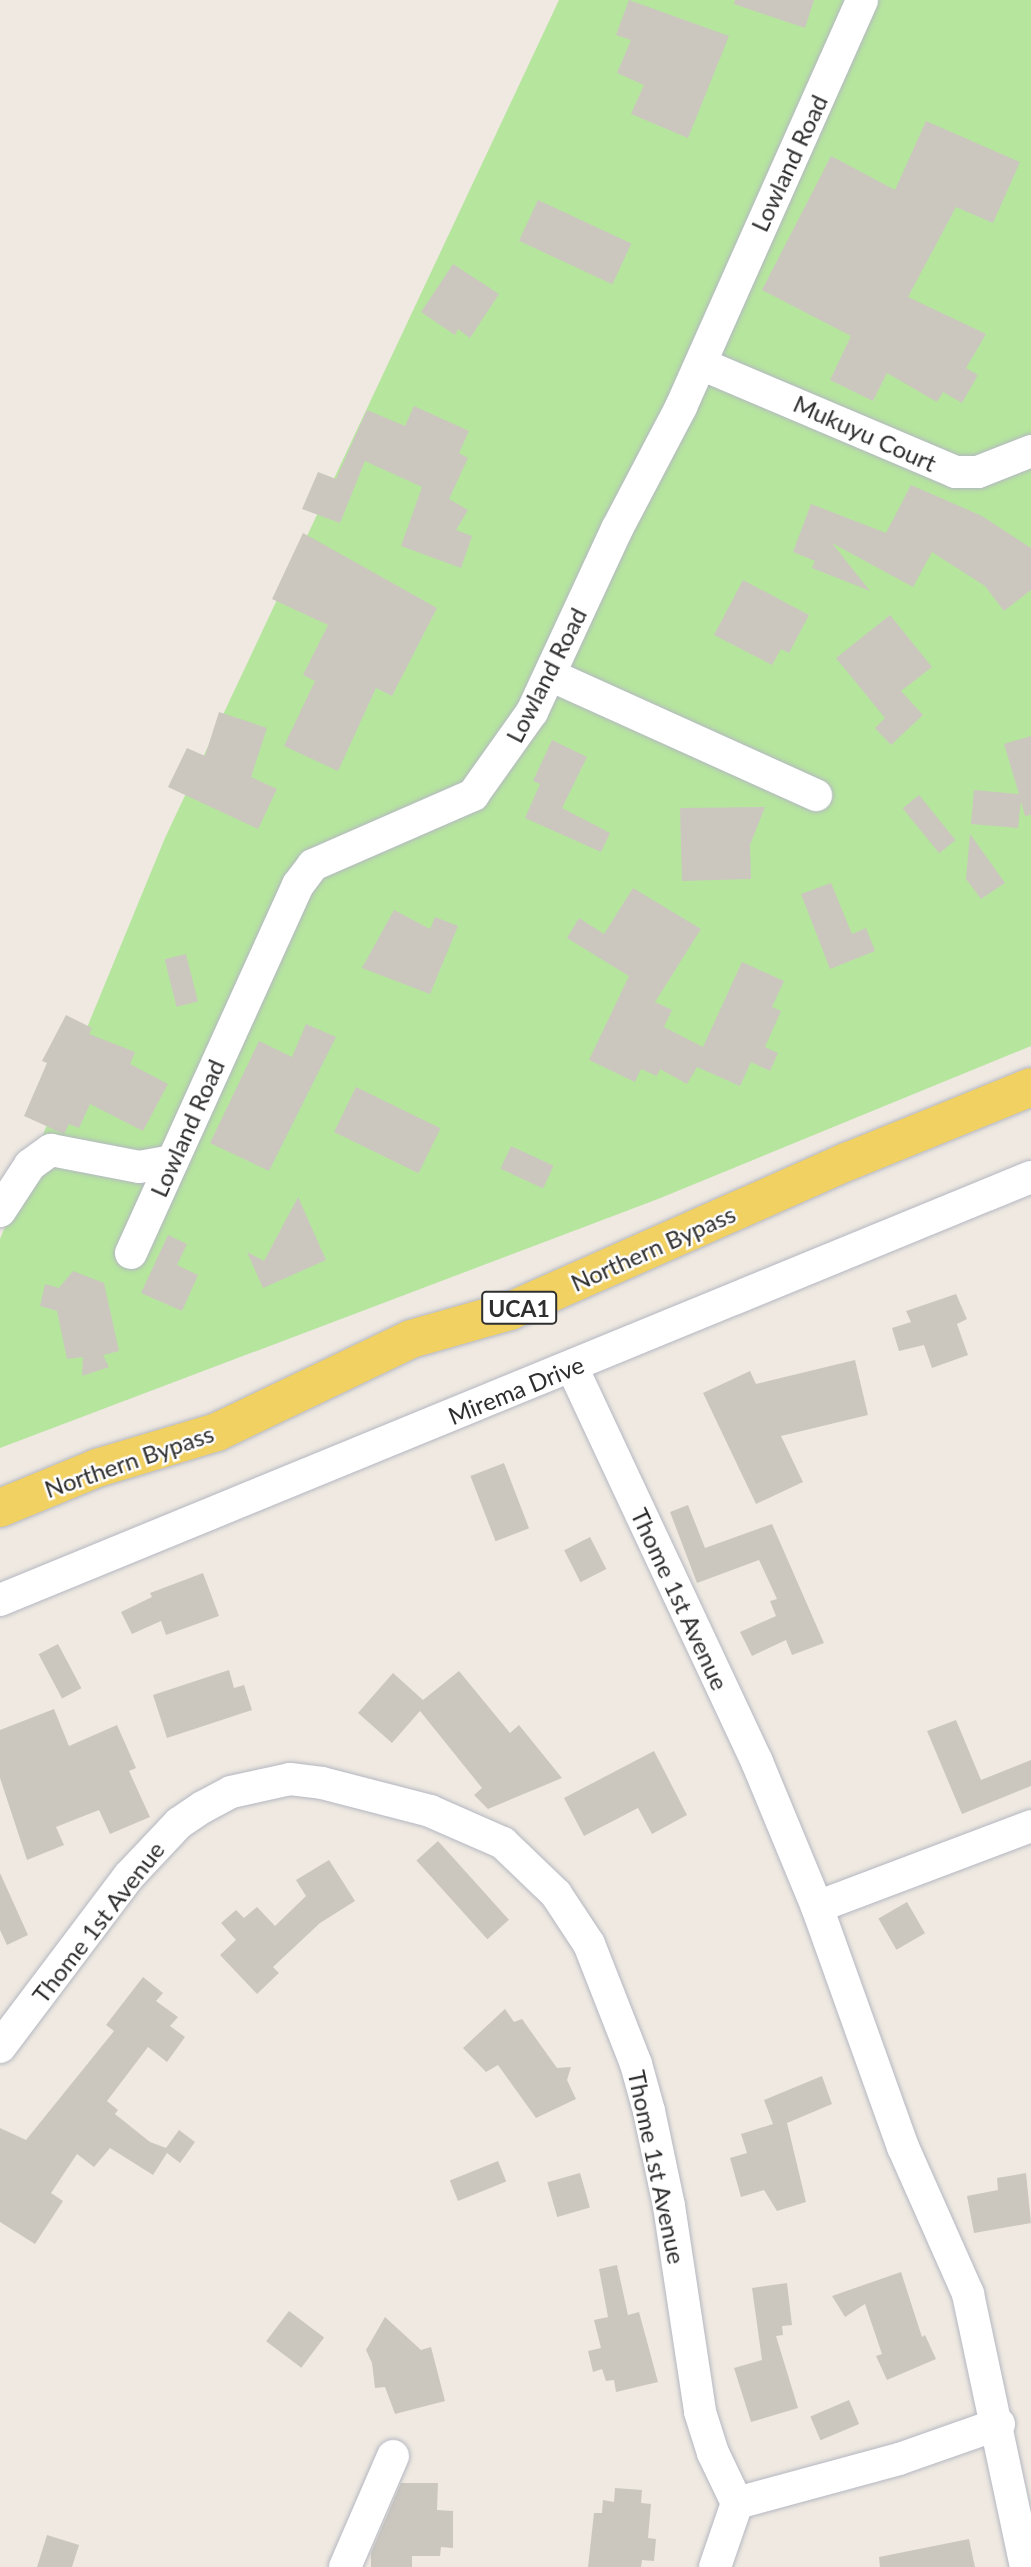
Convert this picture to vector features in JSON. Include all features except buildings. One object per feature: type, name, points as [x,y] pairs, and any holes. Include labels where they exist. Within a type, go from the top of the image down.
[{"type":"main road","name":"Northern Bypass","points":[[0,1508],[97,1468],[217,1432],[411,1339],[510,1311],[849,1161],[1031,1087]]},
{"type":"street","name":"Lowland Road","points":[[131,1253],[298,884],[313,865],[473,796],[520,733],[550,676],[617,529],[701,364],[862,0]]},
{"type":"street","name":"Mukuyu Court","points":[[701,364],[955,472],[978,472],[1031,450]]},
{"type":"street","points":[[550,676],[816,795]]},
{"type":"street","points":[[0,1211],[30,1165],[51,1150],[139,1167],[172,1161]]},
{"type":"street","name":"Mirema Drive","points":[[0,1600],[1031,1177]]},
{"type":"street","name":"Thome 1st Avenue","points":[[572,1367],[757,1762],[817,1907],[903,2147],[968,2294],[999,2424],[1027,2567]]},
{"type":"street","name":"Thome 1st Avenue","points":[[0,2047],[159,1843],[178,1823],[231,1792],[290,1779],[322,1783],[430,1811],[503,1843],[574,1917],[636,2064],[669,2206],[700,2412],[713,2453],[737,2503]]},
{"type":"street","points":[[817,1907],[1031,1826]]},
{"type":"street","points":[[715,2567],[737,2503],[899,2459],[999,2424]]},
{"type":"street","points":[[345,2567],[393,2456]]},
{"type":"green space","points":[[559,0],[1031,0],[1031,1046],[658,1199],[0,1448],[0,1239],[165,838]]}]
